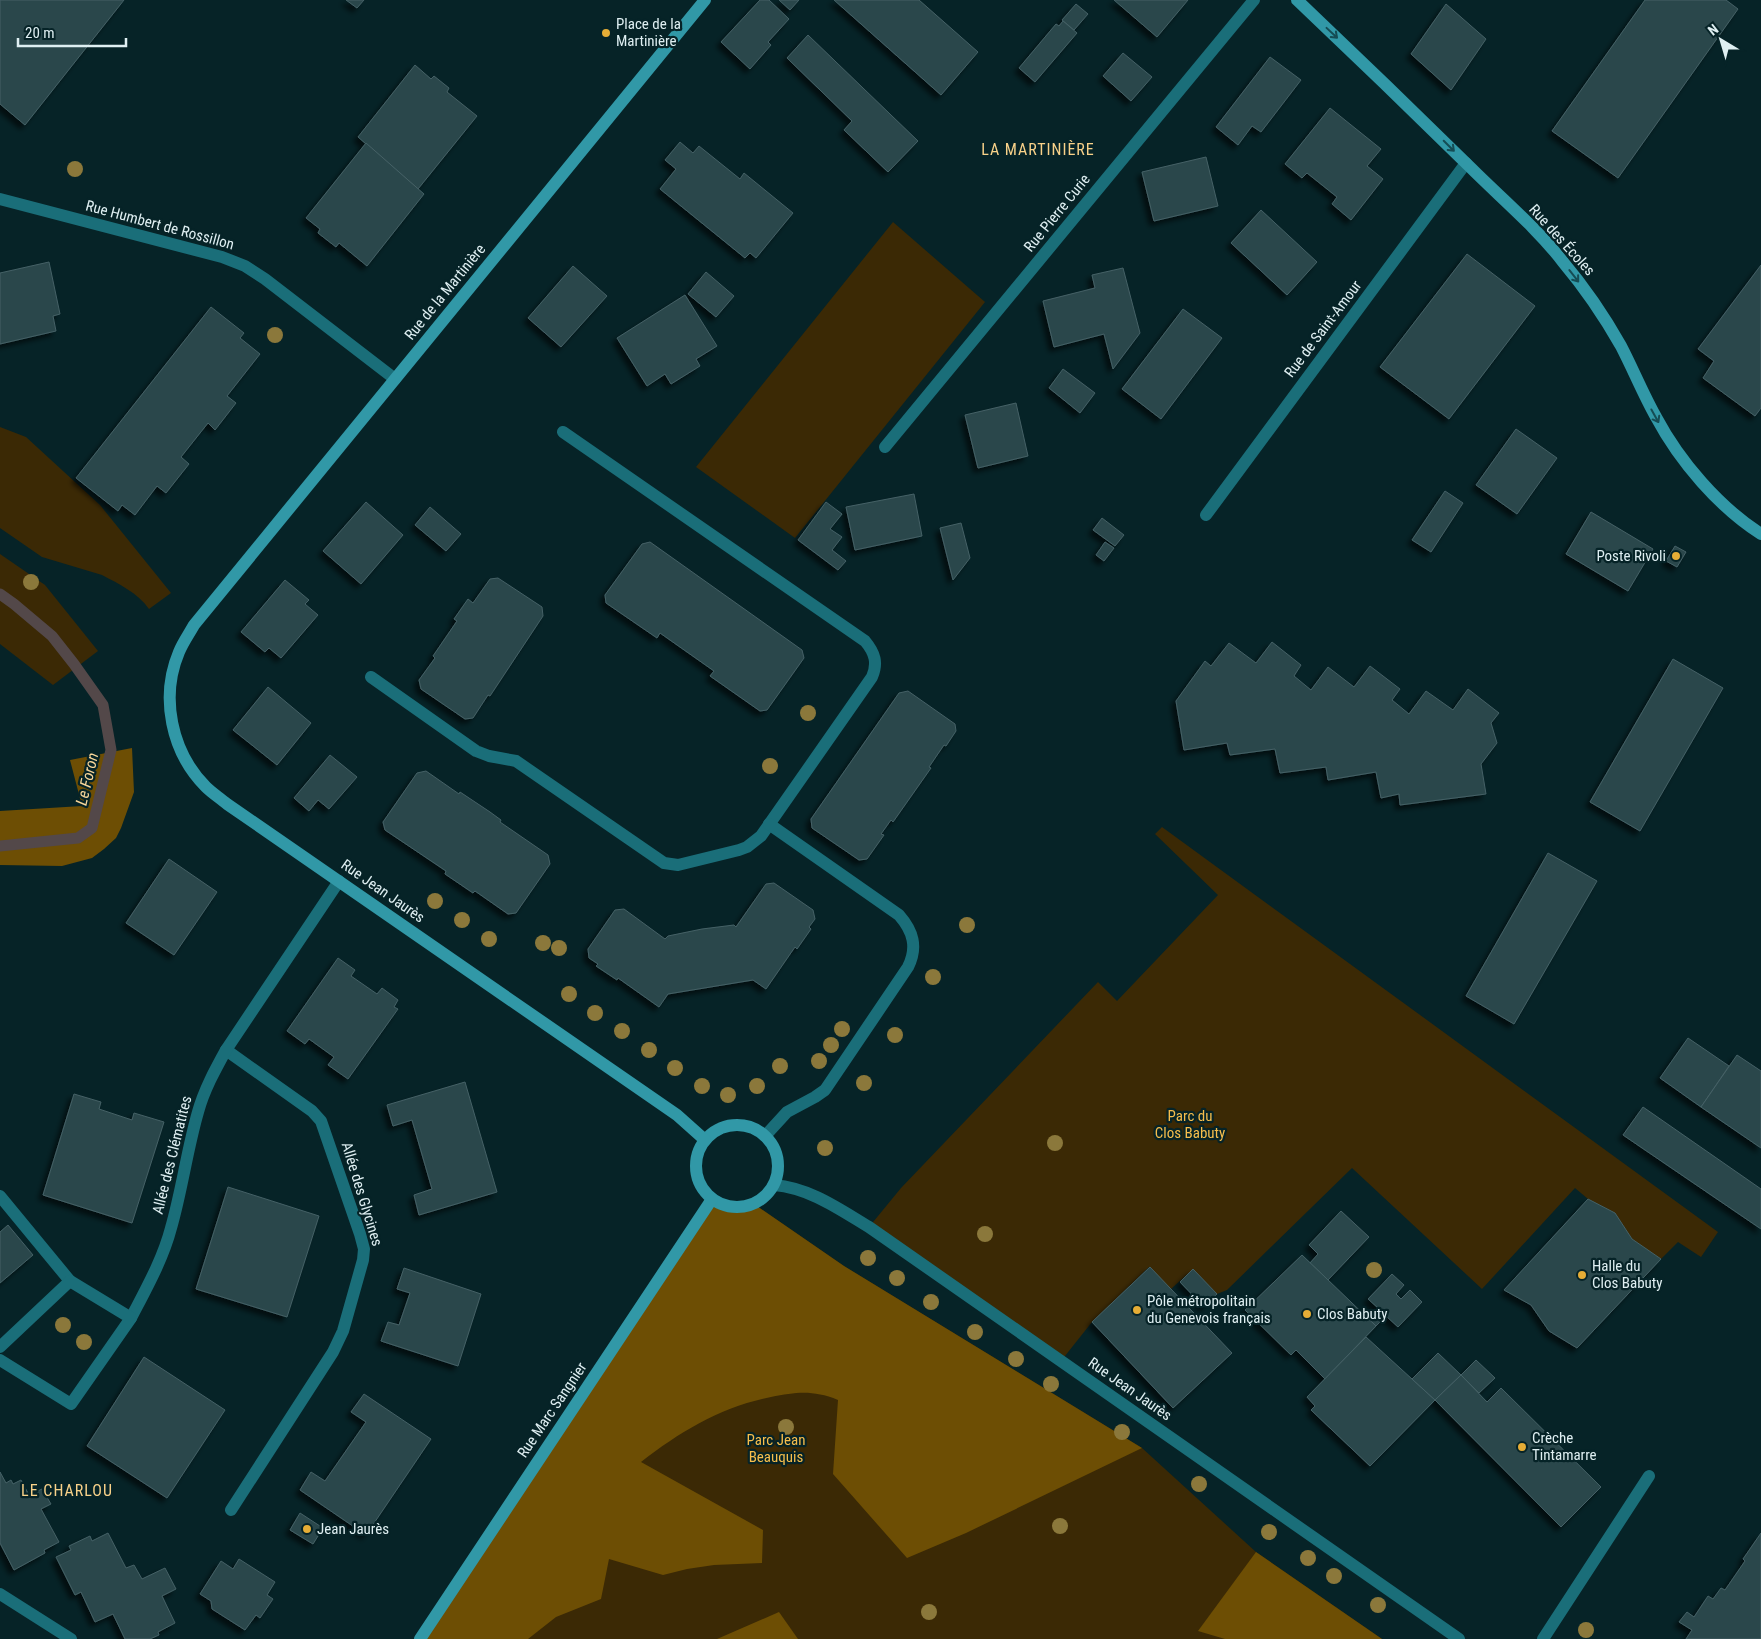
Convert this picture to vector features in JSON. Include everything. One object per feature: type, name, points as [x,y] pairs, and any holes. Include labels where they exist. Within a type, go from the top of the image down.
[{"type":"street","name":"Rue de la Martinière","points":[[210,605],[705,0]]},
{"type":"street","name":"Rue Pierre Curie","points":[[885,447],[1254,0]]},
{"type":"street","name":"Rue des Écoles","points":[[1297,0],[1466,163],[1562,260],[1584,288],[1620,345],[1665,433],[1689,467],[1717,498],[1751,528],[1761,534]]},
{"type":"street","name":"Rue de Saint-Amour","points":[[1206,515],[1466,163]]},
{"type":"street","name":"Rue Humbert de Rossillon","points":[[0,199],[222,257],[245,266],[265,279],[395,379]]},
{"type":"street","points":[[371,676],[476,751],[489,756],[516,761],[664,863],[678,865],[739,850],[761,836],[872,677],[876,662],[871,647],[564,432]]},
{"type":"street","name":"Rue Jean Jaurès","points":[[210,605],[185,640],[177,659],[171,684],[171,720],[180,749],[191,768],[207,787],[227,804],[677,1115],[705,1140]]},
{"type":"street","points":[[765,1136],[787,1112],[815,1098],[824,1090],[908,967],[914,951],[910,928],[899,914],[769,824]]},
{"type":"street","name":"Allée des Clématites","points":[[0,1360],[71,1404],[131,1318],[155,1270],[171,1228],[198,1112],[211,1077],[226,1050],[339,881]]},
{"type":"street","name":"Allée des Glycines","points":[[226,1050],[312,1111],[321,1121],[364,1249],[363,1260],[337,1346],[231,1510]]},
{"type":"street","points":[[734,1125],[750,1127],[765,1136],[774,1147],[778,1161],[778,1171],[774,1185],[762,1199],[744,1207],[725,1206],[705,1193],[700,1185],[695,1166],[698,1152],[705,1140],[718,1130],[734,1125]]},
{"type":"street","name":"Rue Jean Jaurès","points":[[774,1185],[800,1190],[827,1201],[869,1227],[1460,1639]]},
{"type":"street","points":[[0,1196],[70,1280],[131,1318]]},
{"type":"street","name":"Rue Marc Sangnier","points":[[420,1639],[712,1199]]},
{"type":"street","points":[[0,1346],[70,1280]]},
{"type":"street","points":[[1543,1639],[1649,1476]]},
{"type":"street","points":[[0,1594],[71,1639]]},
{"type":"green space","points":[[893,222],[985,302],[795,538],[696,467]]},
{"type":"green space","points":[[0,427],[26,437],[100,505],[171,593],[149,609],[145,603],[128,589],[102,575],[42,557],[0,528]]},
{"type":"green space","points":[[0,554],[45,585],[98,651],[53,685],[0,644]]},
{"type":"green space","name":"Parc du Clos Babuty","points":[[1162,827],[1718,1232],[1701,1257],[1678,1242],[1661,1259],[1632,1239],[1615,1213],[1588,1199],[1575,1188],[1482,1289],[1352,1168],[1227,1290],[1217,1294],[1193,1269],[1171,1289],[1149,1267],[1092,1322],[1061,1361],[869,1227],[901,1188],[1098,982],[1117,1001],[1218,895],[1155,834]]},
{"type":"green space","name":"Parc Jean Beauquis","points":[[712,1199],[732,1207],[754,1204],[844,1266],[1142,1448],[1256,1552],[1382,1639],[420,1639]]},
{"type":"shaded area","points":[[132,748],[134,792],[116,838],[104,849],[92,858],[62,866],[0,865],[0,811],[82,806],[70,760]]},
{"type":"shaded area","points":[[712,1199],[732,1207],[754,1204],[844,1266],[1142,1448],[966,1533],[907,1558],[833,1474],[838,1400],[813,1393],[797,1393],[753,1401],[718,1414],[687,1430],[641,1462],[763,1530],[762,1563],[714,1565],[663,1575],[609,1559],[601,1599],[556,1617],[528,1639],[420,1639]]},
{"type":"shaded area","points":[[1256,1552],[1382,1639],[1225,1639],[1198,1631]]},
{"type":"shaded area","points":[[779,1612],[798,1639],[717,1639]]},
{"type":"building","points":[[0,0],[124,0],[25,125],[0,104]]},
{"type":"building","points":[[346,0],[364,0],[357,8]]},
{"type":"building","points":[[760,0],[769,0],[789,19],[768,42],[771,45],[750,69],[721,42]]},
{"type":"building","points":[[779,0],[799,0],[790,10]]},
{"type":"building","points":[[834,0],[919,0],[978,52],[941,95]]},
{"type":"building","points":[[1114,0],[1188,0],[1157,37]]},
{"type":"building","points":[[1645,0],[1726,0],[1738,9],[1618,178],[1552,131]]},
{"type":"building","points":[[1076,4],[1088,14],[1074,30],[1062,20]]},
{"type":"building","points":[[1446,4],[1486,39],[1451,90],[1411,54]]},
{"type":"building","points":[[1063,21],[1077,33],[1035,82],[1019,68],[1056,24],[1059,26]]},
{"type":"building","points":[[808,35],[918,141],[888,172],[844,130],[852,121],[787,58]]},
{"type":"building","points":[[1123,53],[1152,77],[1131,101],[1103,76]]},
{"type":"building","points":[[1270,57],[1301,80],[1261,132],[1252,126],[1238,145],[1216,127]]},
{"type":"building","points":[[415,65],[431,79],[434,76],[449,88],[447,92],[477,116],[418,189],[358,137]]},
{"type":"building","points":[[1330,108],[1381,149],[1367,166],[1383,179],[1351,220],[1332,204],[1337,197],[1307,173],[1302,178],[1285,164]]},
{"type":"building","points":[[680,142],[693,153],[699,146],[740,179],[744,173],[793,213],[756,258],[750,253],[745,258],[660,189],[676,169],[665,160]]},
{"type":"building","points":[[366,143],[424,194],[367,266],[339,243],[336,247],[318,233],[320,229],[306,218]]},
{"type":"building","points":[[1206,157],[1218,206],[1154,221],[1142,172]]},
{"type":"building","points":[[1261,210],[1317,262],[1287,295],[1231,243]]},
{"type":"building","points":[[1467,254],[1535,306],[1449,419],[1380,367]]},
{"type":"building","points":[[49,262],[60,314],[53,316],[56,331],[0,344],[0,273]]},
{"type":"building","points":[[1761,265],[1761,408],[1755,416],[1703,378],[1714,361],[1698,349]]},
{"type":"building","points":[[573,266],[607,296],[561,347],[528,318]]},
{"type":"building","points":[[1123,268],[1140,333],[1113,369],[1104,334],[1054,347],[1043,301],[1095,288],[1092,275]]},
{"type":"building","points":[[706,272],[734,296],[716,317],[688,294]]},
{"type":"building","points":[[685,295],[717,346],[696,359],[700,366],[671,384],[665,374],[647,386],[617,338]]},
{"type":"building","points":[[211,307],[244,333],[240,338],[260,354],[227,396],[236,403],[215,430],[208,423],[181,457],[189,464],[166,493],[157,486],[135,515],[122,505],[118,511],[76,478]]},
{"type":"building","points":[[1183,309],[1222,338],[1161,419],[1122,389]]},
{"type":"building","points":[[1063,369],[1095,393],[1080,413],[1049,388]]},
{"type":"building","points":[[1016,403],[1028,456],[978,468],[965,415]]},
{"type":"building","points":[[1516,429],[1557,458],[1517,514],[1476,485]]},
{"type":"building","points":[[1445,491],[1463,503],[1431,552],[1412,540]]},
{"type":"building","points":[[914,494],[922,536],[855,550],[846,507]]},
{"type":"building","points":[[366,502],[403,535],[361,584],[323,551]]},
{"type":"building","points":[[826,502],[842,514],[830,529],[842,537],[832,550],[846,561],[838,570],[798,540]]},
{"type":"building","points":[[430,507],[461,534],[446,551],[415,525]]},
{"type":"building","points":[[1591,512],[1653,549],[1628,591],[1566,554]]},
{"type":"building","points":[[1102,518],[1124,535],[1115,546],[1093,530]]},
{"type":"building","points":[[961,523],[970,558],[953,580],[940,528]]},
{"type":"building","points":[[650,542],[802,650],[804,658],[767,710],[760,711],[710,676],[714,671],[660,633],[657,638],[606,603],[605,595],[642,544]]},
{"type":"building","points":[[1105,542],[1114,548],[1104,561],[1096,555]]},
{"type":"building","name":"Poste Rivoli","points":[[1675,546],[1686,552],[1677,567],[1666,561]]},
{"type":"building","points":[[498,578],[542,607],[543,616],[490,696],[488,695],[473,718],[465,719],[421,689],[419,680],[435,658],[433,656],[457,621],[454,619],[468,599],[473,603],[490,579]]},
{"type":"building","points":[[285,580],[309,600],[305,604],[318,615],[281,658],[269,648],[265,652],[241,632]]},
{"type":"building","points":[[1272,642],[1301,665],[1294,676],[1311,690],[1328,667],[1354,687],[1370,666],[1400,689],[1392,700],[1409,714],[1426,691],[1453,710],[1468,689],[1499,713],[1491,723],[1497,743],[1481,764],[1486,794],[1400,805],[1399,794],[1381,798],[1376,772],[1328,780],[1326,767],[1280,773],[1275,749],[1230,755],[1227,743],[1184,750],[1176,701],[1205,661],[1211,666],[1229,643],[1256,663]]},
{"type":"building","points":[[1673,659],[1723,688],[1640,831],[1590,802]]},
{"type":"building","points":[[268,687],[311,723],[277,765],[233,730]]},
{"type":"building","points":[[908,691],[955,724],[956,731],[946,746],[944,745],[929,767],[931,768],[893,822],[891,820],[881,834],[884,835],[867,859],[859,860],[812,828],[811,819],[899,693]]},
{"type":"building","points":[[330,755],[357,777],[329,809],[318,800],[309,811],[294,798]]},
{"type":"building","points":[[426,771],[459,794],[460,792],[490,812],[501,820],[500,822],[548,855],[550,864],[516,913],[508,914],[475,891],[473,893],[445,874],[446,871],[385,830],[383,822],[417,773]]},
{"type":"building","points":[[1548,853],[1597,881],[1514,1024],[1466,996]]},
{"type":"building","points":[[169,859],[217,892],[174,955],[126,923]]},
{"type":"building","points":[[774,883],[813,910],[815,919],[809,927],[811,929],[797,949],[795,947],[766,989],[753,980],[668,994],[659,1007],[618,978],[617,980],[596,966],[598,964],[589,958],[588,949],[615,910],[624,909],[665,939],[668,936],[702,929],[734,925],[736,927],[766,884]]},
{"type":"building","points":[[338,958],[355,970],[351,976],[377,994],[382,988],[398,1000],[394,1007],[398,1009],[348,1079],[328,1065],[334,1057],[309,1039],[305,1044],[287,1031]]},
{"type":"building","points":[[1688,1038],[1729,1066],[1701,1107],[1660,1078]]},
{"type":"building","points":[[1737,1055],[1761,1071],[1761,1148],[1701,1107]]},
{"type":"building","points":[[465,1082],[497,1192],[419,1215],[414,1195],[432,1189],[412,1120],[393,1126],[387,1105]]},
{"type":"building","points":[[74,1094],[101,1102],[99,1109],[132,1120],[134,1113],[164,1122],[132,1223],[43,1195]]},
{"type":"building","points":[[1643,1107],[1761,1189],[1761,1229],[1623,1135]]},
{"type":"building","points":[[228,1187],[319,1216],[287,1317],[196,1289]]},
{"type":"building","name":"Halle du Clos Babuty","points":[[1588,1199],[1615,1213],[1632,1239],[1661,1259],[1577,1348],[1549,1331],[1531,1305],[1504,1290]]},
{"type":"building","points":[[1341,1211],[1369,1237],[1328,1280],[1310,1263],[1318,1254],[1309,1245]]},
{"type":"building","points":[[8,1225],[33,1255],[0,1283],[0,1232]]},
{"type":"building","name":"Clos Babuty","points":[[1302,1255],[1376,1326],[1325,1379],[1296,1350],[1291,1355],[1245,1310]]},
{"type":"building","points":[[1150,1267],[1232,1353],[1173,1408],[1092,1322]]},
{"type":"building","points":[[404,1268],[481,1294],[458,1366],[381,1341],[388,1322],[399,1325],[410,1293],[397,1289]]},
{"type":"building","points":[[1193,1269],[1217,1294],[1204,1307],[1180,1282]]},
{"type":"building","points":[[1392,1274],[1404,1285],[1396,1294],[1401,1299],[1410,1290],[1422,1302],[1398,1327],[1386,1316],[1376,1326],[1368,1318],[1378,1308],[1368,1299]]},
{"type":"building","points":[[1366,1337],[1435,1400],[1370,1466],[1311,1410],[1315,1406],[1307,1397]]},
{"type":"building","points":[[1438,1353],[1461,1375],[1435,1400],[1412,1379]]},
{"type":"building","points":[[144,1357],[225,1410],[167,1498],[87,1446]]},
{"type":"building","points":[[1476,1360],[1495,1378],[1479,1393],[1461,1375]]},
{"type":"building","name":"Crèche Tintamarre","points":[[1461,1375],[1487,1402],[1501,1388],[1601,1487],[1561,1527],[1435,1400]]},
{"type":"building","points":[[364,1394],[431,1439],[366,1535],[300,1490],[311,1472],[325,1481],[366,1422],[351,1412]]},
{"type":"building","points":[[0,1472],[6,1483],[11,1480],[13,1484],[21,1480],[29,1495],[42,1489],[51,1504],[41,1509],[59,1542],[44,1550],[45,1553],[14,1570],[0,1543]]},
{"type":"building","name":"Jean Jaurès","points":[[300,1513],[323,1528],[313,1544],[290,1530]]},
{"type":"building","points":[[108,1533],[126,1568],[134,1565],[142,1579],[165,1568],[176,1589],[162,1596],[175,1623],[158,1632],[159,1635],[150,1639],[125,1639],[113,1614],[95,1622],[81,1592],[75,1595],[56,1557],[71,1550],[69,1546],[90,1536],[92,1541]]},
{"type":"building","points":[[1761,1533],[1761,1639],[1686,1639],[1692,1630],[1679,1622],[1687,1612],[1694,1617],[1708,1596],[1713,1599],[1721,1588],[1725,1590]]},
{"type":"building","points":[[239,1559],[275,1582],[267,1595],[273,1599],[260,1618],[256,1615],[245,1630],[212,1609],[211,1601],[200,1594],[221,1561],[233,1569]]},
{"type":"waterway","name":"Le Foron","points":[[0,594],[52,636],[74,664],[103,705],[111,750],[92,828],[78,838],[0,846]]},
{"type":"place","name":"Place de la Martinière","points":[[606,33]]},
{"type":"place","name":"Poste Rivoli","points":[[1676,556]]},
{"type":"place","name":"Halle du Clos Babuty","points":[[1582,1275]]},
{"type":"place","name":"Pôle métropolitain du Genevois français","points":[[1137,1310]]},
{"type":"place","name":"Clos Babuty","points":[[1307,1314]]},
{"type":"place","name":"Crèche Tintamarre","points":[[1522,1447]]},
{"type":"place","name":"Jean Jaurès","points":[[307,1529]]},
{"type":"district","name":"LA MARTINIÈRE","points":[[1038,149]]},
{"type":"district","name":"LE CHARLOU","points":[[67,1490]]}]
